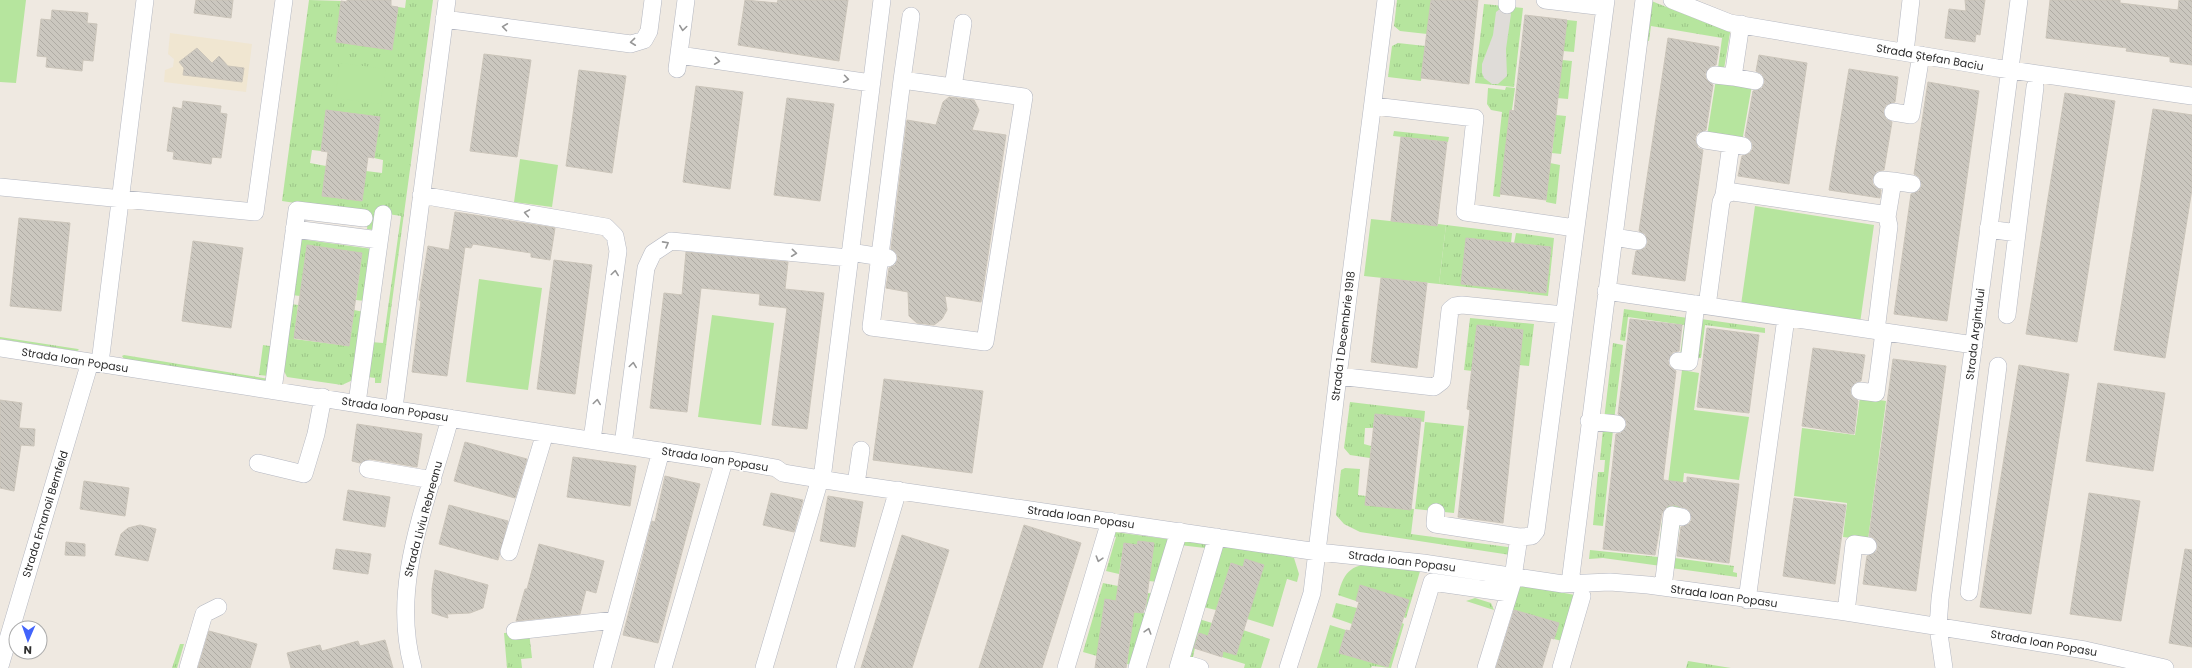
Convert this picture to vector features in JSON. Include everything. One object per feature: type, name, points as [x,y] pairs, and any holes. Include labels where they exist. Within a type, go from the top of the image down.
[{"type":"street","name":"Strada Emanoil Bernfeld","points":[[0,666],[95,363],[121,199],[145,0]]},
{"type":"street","points":[[0,186],[255,212],[284,0]]},
{"type":"street","points":[[394,408],[447,0]]},
{"type":"street","points":[[444,19],[631,44],[644,40],[649,31],[653,0]]},
{"type":"street","points":[[686,0],[678,62],[871,83]]},
{"type":"street","points":[[764,668],[821,479],[882,0]]},
{"type":"street","name":"Strada 1 Decembrie 1918","points":[[1288,668],[1312,593],[1338,376],[1374,106],[1386,0]]},
{"type":"street","points":[[1436,512],[1435,524],[1519,537],[1532,536],[1536,531],[1575,228],[1606,4],[1545,0]]},
{"type":"street","points":[[1570,583],[1589,422],[1644,0]]},
{"type":"street","name":"Strada Ștefan Baciu","points":[[1672,0],[1730,23],[2009,70],[2192,96]]},
{"type":"street","points":[[1893,112],[1917,116],[1911,0]]},
{"type":"street","name":"Strada Argintului","points":[[1944,668],[1938,627],[2018,0]]},
{"type":"street","points":[[902,80],[1024,97],[985,342],[871,327],[884,258],[902,80],[911,16]]},
{"type":"street","points":[[953,87],[963,23]]},
{"type":"street","points":[[1733,77],[1741,24]]},
{"type":"street","points":[[1715,75],[1755,81]]},
{"type":"street","points":[[2008,315],[2035,87]]},
{"type":"street","points":[[1374,106],[1475,118],[1465,212],[1575,228]]},
{"type":"street","points":[[1690,362],[1721,202],[1737,145],[1705,140]]},
{"type":"street","points":[[1875,393],[1889,226],[1888,180],[1912,184]]},
{"type":"street","points":[[1724,195],[1733,192],[1882,214],[1888,217]]},
{"type":"street","points":[[421,195],[606,227],[615,236],[618,251],[592,440]]},
{"type":"street","points":[[273,390],[297,210],[364,218]]},
{"type":"street","points":[[357,403],[383,214]]},
{"type":"street","points":[[294,228],[379,240]]},
{"type":"street","points":[[1988,229],[2017,233]]},
{"type":"street","points":[[1614,237],[1638,241]]},
{"type":"street","points":[[623,445],[646,268],[653,253],[671,241],[884,258]]},
{"type":"street","points":[[1606,291],[1974,345]]},
{"type":"street","points":[[1338,376],[1434,387],[1439,384],[1442,381],[1450,310],[1454,306],[1462,305],[1564,315]]},
{"type":"street","points":[[1747,600],[1786,318]]},
{"type":"street","name":"Strada Ioan Popasu","points":[[0,348],[394,408],[724,461],[730,460],[776,468],[783,473],[821,479],[1318,552],[1423,563],[1514,575],[1563,584],[1610,582],[1846,612],[2086,650],[2165,668]]},
{"type":"street","points":[[1969,592],[1998,366]]},
{"type":"street","points":[[258,463],[304,474],[316,434],[323,397]]},
{"type":"street","name":"Strada Liviu Rebreanu","points":[[413,668],[406,637],[404,610],[410,558],[450,418]]},
{"type":"street","points":[[1589,422],[1617,424]]},
{"type":"street","points":[[509,552],[545,433]]},
{"type":"street","points":[[856,484],[861,450]]},
{"type":"street","points":[[602,668],[662,451]]},
{"type":"street","points":[[664,668],[724,461]]},
{"type":"street","points":[[368,469],[433,480]]},
{"type":"street","points":[[1956,484],[1983,487]]},
{"type":"street","points":[[845,668],[898,490]]},
{"type":"street","points":[[1663,588],[1671,515]]},
{"type":"street","points":[[1066,668],[1110,521]]},
{"type":"street","points":[[1137,668],[1179,531]]},
{"type":"street","points":[[1200,668],[1179,665],[1217,537]]},
{"type":"street","points":[[1486,668],[1514,575],[1519,537]]},
{"type":"street","points":[[1846,612],[1854,544]]},
{"type":"street","points":[[1406,668],[1432,582],[1509,593]]},
{"type":"street","points":[[1562,668],[1582,596]]},
{"type":"street","points":[[188,668],[204,614],[218,607]]},
{"type":"street","points":[[515,631],[615,620]]},
{"type":"shaded area","points":[[1501,8],[1507,10],[1511,14],[1506,49],[1507,76],[1498,84],[1492,84],[1484,78],[1482,73],[1482,64],[1493,35],[1496,12]]},
{"type":"shaded area","points":[[170,33],[252,44],[246,92],[164,82],[165,70],[173,67],[174,59],[168,54]]},
{"type":"green space","points":[[0,0],[26,0],[16,83],[0,82]]},
{"type":"green space","points":[[309,0],[341,1],[336,42],[392,50],[398,7],[405,8],[406,0],[433,0],[381,383],[375,383],[375,378],[368,377],[371,342],[383,343],[401,216],[388,214],[374,230],[367,229],[369,214],[282,201]],"holes":[[[326,110],[380,117],[374,158],[383,160],[382,173],[366,171],[362,201],[322,196],[326,166],[310,163],[312,150],[321,151]]]},
{"type":"green space","points":[[1397,0],[1431,0],[1427,34],[1400,31],[1394,26]]},
{"type":"green space","points":[[1649,0],[1704,22],[1731,27],[1724,69],[1718,68],[1722,38],[1651,26],[1649,41],[1643,40]]},
{"type":"green space","points":[[1484,4],[1523,8],[1514,87],[1475,83]]},
{"type":"green space","points":[[1567,20],[1577,21],[1574,52],[1563,51]]},
{"type":"green space","points":[[1398,43],[1425,46],[1421,81],[1388,77],[1392,46]]},
{"type":"green space","points":[[1562,60],[1572,61],[1568,99],[1557,98]]},
{"type":"green space","points":[[340,63],[386,69],[380,104],[335,98]]},
{"type":"green space","points":[[1716,79],[1752,85],[1742,142],[1707,136]]},
{"type":"green space","points":[[1506,87],[1515,88],[1512,110],[1510,110],[1500,197],[1493,196],[1502,112],[1491,110],[1487,104],[1488,88],[1505,90]]},
{"type":"green space","points":[[1556,115],[1566,116],[1561,154],[1552,153]]},
{"type":"green space","points":[[1394,131],[1449,137],[1448,142],[1393,136]]},
{"type":"green space","points":[[520,159],[558,165],[552,207],[514,202]]},
{"type":"green space","points":[[1550,163],[1560,165],[1556,204],[1546,202]]},
{"type":"green space","points":[[1755,206],[1874,225],[1860,323],[1741,305]]},
{"type":"green space","points":[[1371,219],[1437,226],[1438,224],[1446,225],[1439,284],[1364,276]]},
{"type":"green space","points":[[1446,225],[1512,233],[1511,243],[1466,238],[1546,293],[1551,247],[1514,243],[1516,233],[1554,238],[1548,296],[1439,284]]},
{"type":"green space","points":[[300,239],[372,249],[365,301],[356,300],[362,253],[307,245],[300,296],[292,295]]},
{"type":"green space","points":[[479,279],[542,288],[528,390],[466,382]]},
{"type":"green space","points":[[291,304],[298,305],[294,339],[349,346],[354,310],[364,312],[355,379],[342,385],[287,377],[283,369]]},
{"type":"green space","points":[[1624,309],[1688,318],[1684,356],[1680,356],[1684,325],[1628,317],[1625,341],[1620,340]]},
{"type":"green space","points":[[712,315],[774,323],[761,425],[698,417]]},
{"type":"green space","points":[[1470,318],[1534,324],[1529,366],[1519,365],[1523,330],[1477,325],[1472,371],[1464,370]]},
{"type":"green space","points":[[1701,319],[1765,328],[1765,333],[1705,325],[1701,358],[1697,358]]},
{"type":"green space","points":[[0,337],[79,350],[77,351],[0,339]]},
{"type":"green space","points":[[1613,343],[1623,345],[1614,421],[1604,420]]},
{"type":"green space","points":[[263,345],[276,347],[269,376],[259,375]]},
{"type":"green space","points":[[124,355],[269,379],[268,382],[124,359],[122,356]]},
{"type":"green space","points":[[1682,370],[1699,373],[1694,410],[1749,417],[1739,480],[1684,473],[1680,510],[1665,508]]},
{"type":"green space","points":[[1860,397],[1886,401],[1868,540],[1843,537],[1847,503],[1794,496],[1802,428],[1855,435]]},
{"type":"green space","points":[[1350,402],[1425,411],[1424,422],[1375,414],[1373,428],[1365,428],[1364,444],[1371,446],[1370,458],[1350,455],[1344,448]]},
{"type":"green space","points":[[1425,422],[1464,426],[1454,513],[1415,509]]},
{"type":"green space","points":[[1603,429],[1613,430],[1603,526],[1593,525],[1598,472],[1604,472],[1605,460],[1600,460]]},
{"type":"green space","points":[[1345,468],[1360,469],[1358,495],[1366,496],[1365,505],[1414,509],[1411,534],[1515,548],[1517,556],[1360,532],[1344,524],[1336,515],[1341,470]]},
{"type":"green space","points":[[1662,521],[1666,522],[1661,566],[1603,558],[1589,559],[1590,550],[1658,557]]},
{"type":"green space","points":[[1677,524],[1680,524],[1675,558],[1734,566],[1733,572],[1737,573],[1737,577],[1671,568]]},
{"type":"green space","points":[[1107,531],[1280,554],[1294,558],[1299,574],[1297,582],[1287,579],[1273,627],[1247,619],[1264,565],[1245,560],[1243,567],[1231,563],[1216,610],[1203,607],[1222,550],[1171,544],[1158,582],[1149,581],[1154,543],[1138,541],[1137,545],[1124,543],[1119,574],[1106,571],[1116,537],[1106,535]]},
{"type":"green space","points":[[1378,562],[1421,568],[1406,618],[1403,617],[1408,600],[1361,586],[1356,601],[1338,595],[1344,579],[1351,570],[1362,565]]},
{"type":"green space","points":[[1103,583],[1118,586],[1116,601],[1106,599],[1132,612],[1145,613],[1148,593],[1155,594],[1133,665],[1127,664],[1131,629],[1097,656],[1083,652]]},
{"type":"green space","points":[[1522,585],[1575,595],[1562,641],[1554,639],[1559,623],[1511,609],[1514,592]]},
{"type":"green space","points":[[1475,598],[1491,603],[1494,610],[1466,601]]},
{"type":"green space","points":[[1336,603],[1357,608],[1352,624],[1332,617]]},
{"type":"green space","points":[[1199,619],[1212,623],[1208,636],[1198,633],[1192,662],[1187,659]]},
{"type":"green space","points":[[1402,623],[1404,624],[1391,668],[1372,666],[1371,668],[1317,668],[1330,625],[1346,630],[1339,653],[1388,667]]},
{"type":"green space","points":[[1243,630],[1270,639],[1261,668],[1244,668],[1245,664],[1222,657],[1223,651]]},
{"type":"green space","points":[[529,632],[532,658],[521,659],[522,668],[507,668],[504,633]]},
{"type":"green space","points":[[180,644],[184,644],[177,668],[172,668]]},
{"type":"green space","points":[[1688,661],[1731,668],[1686,668]]},
{"type":"building","points":[[196,0],[233,0],[231,18],[194,13]]},
{"type":"building","points":[[347,0],[391,0],[391,6],[398,7],[392,50],[336,42],[341,1],[347,2]]},
{"type":"building","points":[[745,0],[777,3],[778,0],[848,0],[839,61],[738,45]]},
{"type":"building","points":[[1431,0],[1478,0],[1469,84],[1421,78]]},
{"type":"building","points":[[1965,0],[1985,0],[1980,35],[1976,34],[1975,42],[1945,38],[1949,9],[1966,11]]},
{"type":"building","points":[[2050,0],[2120,0],[2120,3],[2178,10],[2179,0],[2192,0],[2192,65],[2170,62],[2170,57],[2126,51],[2127,48],[2046,38]]},
{"type":"building","points":[[52,10],[88,13],[87,23],[97,24],[93,61],[83,60],[82,71],[46,67],[47,57],[37,56],[41,19],[51,20]]},
{"type":"building","points":[[1525,15],[1567,20],[1546,200],[1500,194],[1510,110],[1514,111]]},
{"type":"building","points":[[1668,38],[1719,47],[1716,65],[1711,66],[1705,74],[1706,79],[1713,85],[1706,130],[1697,133],[1695,139],[1698,148],[1703,150],[1685,281],[1632,274],[1636,251],[1645,248],[1648,242],[1645,234],[1639,231]]},
{"type":"building","points":[[197,48],[212,63],[219,56],[228,66],[244,68],[242,82],[183,75],[184,68],[179,62]]},
{"type":"building","points":[[484,54],[531,60],[517,157],[470,151]]},
{"type":"building","points":[[1759,55],[1807,63],[1789,184],[1738,176],[1742,156],[1750,153],[1753,148],[1752,142],[1745,136],[1753,91],[1762,88],[1765,82],[1762,74],[1756,71]]},
{"type":"building","points":[[1849,69],[1898,77],[1895,102],[1886,105],[1883,111],[1886,119],[1892,122],[1884,170],[1877,171],[1872,179],[1873,185],[1881,190],[1880,198],[1829,190]]},
{"type":"building","points":[[579,70],[626,76],[612,173],[566,166]]},
{"type":"building","points":[[1928,82],[1979,91],[1947,321],[1894,314],[1911,194],[1919,191],[1922,185],[1919,177],[1914,174]]},
{"type":"building","points":[[696,86],[743,92],[730,189],[683,182]]},
{"type":"building","points":[[2065,93],[2115,101],[2077,342],[2026,334]]},
{"type":"building","points":[[949,97],[974,100],[979,110],[972,130],[1006,135],[981,302],[945,296],[947,310],[942,319],[934,325],[917,323],[909,316],[908,292],[886,288],[889,268],[895,265],[898,259],[897,254],[891,249],[907,120],[936,125],[943,102]]},
{"type":"building","points":[[787,98],[834,104],[820,201],[774,195]]},
{"type":"building","points":[[183,101],[221,106],[220,113],[227,114],[221,158],[212,157],[211,164],[173,159],[174,152],[167,151],[173,107],[182,109]]},
{"type":"building","points":[[2153,109],[2192,115],[2192,189],[2165,358],[2114,350]]},
{"type":"building","points":[[326,110],[380,117],[374,158],[368,157],[362,201],[322,196],[328,152],[321,151]]},
{"type":"building","points":[[1401,137],[1447,142],[1437,226],[1391,221]]},
{"type":"building","points":[[455,212],[555,228],[550,260],[531,257],[531,253],[473,244],[471,248],[465,247],[447,376],[412,372],[421,301],[419,300],[428,246],[449,250]]},
{"type":"building","points":[[19,218],[70,223],[61,311],[10,306]]},
{"type":"building","points":[[1466,238],[1551,247],[1546,293],[1461,284]]},
{"type":"building","points":[[193,241],[243,248],[231,328],[182,321]]},
{"type":"building","points":[[307,245],[362,253],[349,346],[294,338]]},
{"type":"building","points":[[686,252],[788,262],[785,289],[824,293],[807,429],[772,425],[787,308],[759,305],[760,294],[701,288],[687,412],[650,408],[664,293],[682,295]]},
{"type":"building","points":[[554,260],[592,265],[575,394],[537,389]]},
{"type":"building","points":[[1381,278],[1427,283],[1417,368],[1371,362]]},
{"type":"building","points":[[1630,319],[1682,325],[1679,351],[1673,352],[1668,360],[1669,366],[1676,371],[1663,480],[1687,483],[1687,477],[1739,484],[1729,563],[1677,556],[1681,527],[1689,524],[1692,519],[1688,509],[1674,505],[1668,506],[1662,513],[1655,555],[1603,549],[1616,434],[1621,433],[1627,425],[1626,420],[1618,414]]},
{"type":"building","points":[[1477,325],[1523,330],[1503,523],[1458,517],[1470,410],[1467,409]]},
{"type":"building","points":[[1707,328],[1759,335],[1749,413],[1697,407]]},
{"type":"building","points":[[1813,348],[1865,355],[1861,381],[1856,382],[1850,389],[1851,395],[1858,401],[1854,434],[1802,426]]},
{"type":"building","points":[[1893,359],[1946,366],[1916,591],[1863,584],[1867,556],[1876,552],[1878,547],[1874,538],[1869,536]]},
{"type":"building","points":[[2019,365],[2069,374],[2031,614],[1980,607]]},
{"type":"building","points":[[884,379],[983,391],[972,473],[873,460]]},
{"type":"building","points":[[2098,383],[2165,393],[2153,471],[2086,461]]},
{"type":"building","points":[[0,400],[22,403],[19,428],[35,429],[34,446],[21,445],[14,491],[0,488]]},
{"type":"building","points":[[1375,414],[1421,419],[1411,510],[1365,505]]},
{"type":"building","points":[[357,424],[422,434],[417,467],[370,459],[360,463],[352,461]]},
{"type":"building","points":[[465,442],[527,459],[515,498],[454,481]]},
{"type":"building","points":[[573,457],[636,466],[630,506],[567,497]]},
{"type":"building","points":[[665,476],[700,484],[658,643],[623,635],[652,521],[655,522]]},
{"type":"building","points":[[84,481],[129,488],[125,516],[80,509]]},
{"type":"building","points":[[348,490],[390,497],[385,527],[343,520]]},
{"type":"building","points":[[771,493],[803,500],[794,532],[763,525]]},
{"type":"building","points":[[2089,493],[2140,501],[2121,621],[2070,614]]},
{"type":"building","points":[[828,496],[863,502],[855,547],[820,541]]},
{"type":"building","points":[[1794,498],[1846,505],[1835,584],[1783,576]]},
{"type":"building","points":[[449,505],[508,521],[498,560],[439,544]]},
{"type":"building","points":[[140,525],[156,529],[148,561],[115,555],[121,534],[128,528]]},
{"type":"building","points":[[1024,525],[1081,543],[1042,668],[979,668]]},
{"type":"building","points":[[902,535],[949,550],[912,668],[861,668]]},
{"type":"building","points":[[1138,541],[1154,543],[1146,604],[1143,613],[1134,612],[1126,668],[1095,668],[1105,599],[1116,601],[1124,543],[1137,545]]},
{"type":"building","points":[[66,542],[85,544],[85,556],[65,555]]},
{"type":"building","points":[[539,544],[604,561],[596,593],[586,590],[580,614],[516,621],[525,589],[527,589]]},
{"type":"building","points":[[336,549],[371,554],[368,574],[333,569]]},
{"type":"building","points":[[2185,549],[2192,550],[2192,647],[2169,643]]},
{"type":"building","points":[[1245,559],[1264,565],[1236,655],[1223,651],[1222,657],[1194,648],[1199,633],[1208,636],[1231,563],[1243,567]]},
{"type":"building","points":[[435,570],[488,585],[483,608],[470,613],[447,614],[448,618],[432,613],[432,589]]},
{"type":"building","points":[[1360,585],[1409,600],[1388,667],[1339,653],[1346,630],[1350,631],[1359,602],[1356,601]]},
{"type":"building","points":[[1514,610],[1559,623],[1554,639],[1551,638],[1542,668],[1496,668]]},
{"type":"building","points":[[209,631],[257,644],[250,668],[198,668]]},
{"type":"building","points":[[385,640],[393,668],[291,668],[287,653],[320,645],[322,651],[358,641],[360,646]]}]
